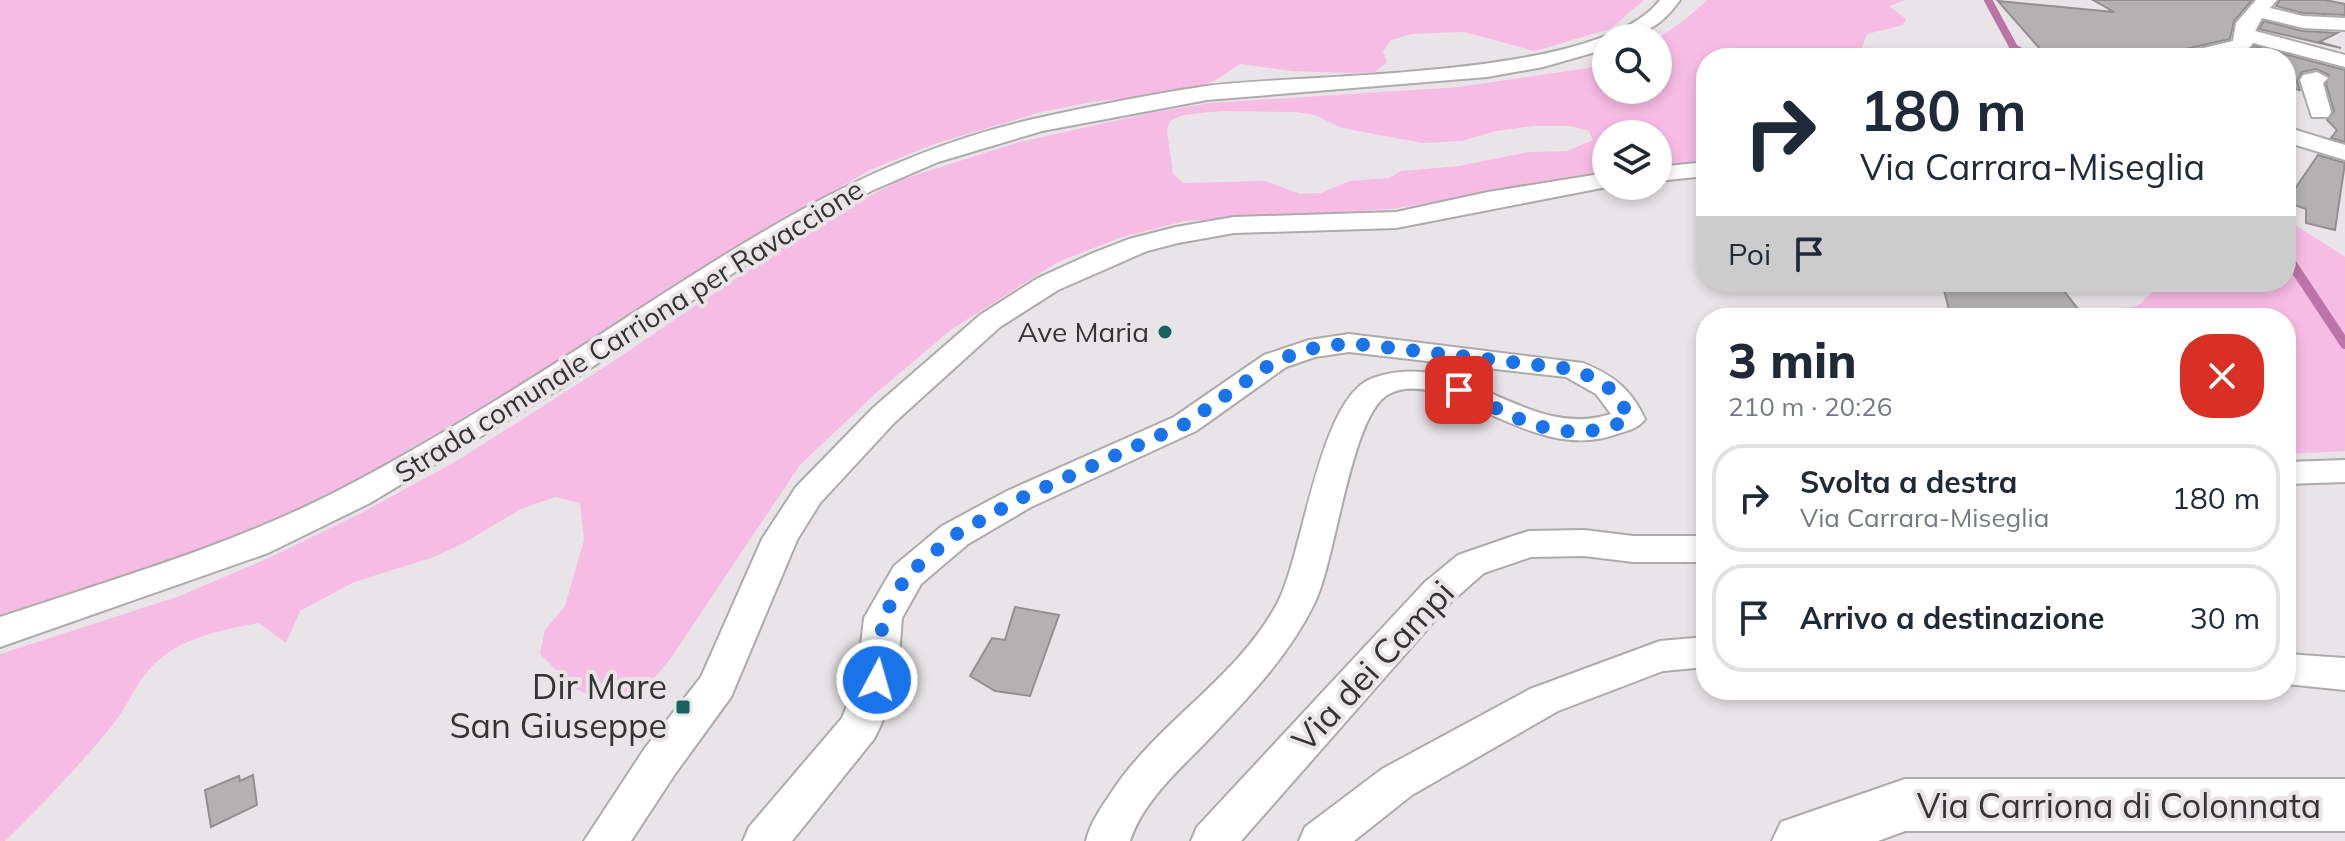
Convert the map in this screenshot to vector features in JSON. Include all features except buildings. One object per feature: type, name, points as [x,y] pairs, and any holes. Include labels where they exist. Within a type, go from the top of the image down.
[{"type":"main road","name":"Via Carriona di Colonnata","points":[[1803,841],[1905,805],[2345,805]]},
{"type":"street","points":[[1642,24],[1659,15],[1670,0]]},
{"type":"street","points":[[2236,48],[2243,44],[2246,23],[2263,6],[2303,22],[2345,24]]},
{"type":"street","points":[[2246,35],[2296,48]]},
{"type":"street","name":"Strada comunale Carriona per Ravaccione","points":[[0,632],[255,544],[358,495],[532,393],[768,238],[862,186],[930,157],[1038,125],[1192,96],[1487,71],[1543,61],[1592,46]]},
{"type":"street","points":[[2296,48],[2345,61]]},
{"type":"street","points":[[2317,78],[2311,80],[2320,112]]},
{"type":"street","points":[[2296,137],[2345,153]]},
{"type":"street","points":[[1672,173],[1696,170]]},
{"type":"street","points":[[606,841],[660,761],[717,686],[780,539],[808,495],[884,415],[990,321],[1048,284],[1138,245],[1176,235],[1234,225],[1396,220],[1592,182]]},
{"type":"street","points":[[765,841],[859,727],[877,680],[883,618],[907,575],[955,535],[1019,499],[1185,424],[1275,361],[1309,349],[1349,343],[1391,346],[1572,369],[1597,379],[1621,397],[1629,419],[1607,430],[1579,433],[1543,428],[1459,390],[1435,384],[1401,381],[1372,391],[1363,399],[1338,459],[1306,579],[1286,623],[1246,675],[1151,770],[1110,832],[1108,841]]},
{"type":"street","points":[[2296,473],[2345,471]]},
{"type":"street","name":"Via dei Campi","points":[[1213,841],[1438,592],[1471,564],[1529,544],[1584,543],[1633,549],[1696,549]]},
{"type":"street","points":[[1321,841],[1397,782],[1544,700],[1660,656],[1696,653]]},
{"type":"street","points":[[2296,670],[2345,674]]},
{"type":"shaded area","points":[[0,0],[1644,0],[1616,24],[1592,24],[1592,34],[1535,51],[1464,32],[1412,34],[1391,40],[1383,51],[1387,62],[1375,72],[1292,71],[1240,64],[1214,81],[1186,91],[1092,102],[1041,112],[934,144],[872,169],[790,216],[567,357],[326,498],[164,565],[0,615]]},
{"type":"shaded area","points":[[1707,0],[1905,0],[1889,6],[1906,19],[1903,25],[1867,34],[1862,48],[1696,48],[1696,161],[1672,165],[1672,120],[1592,120],[1592,138],[1589,131],[1571,126],[1533,126],[1496,131],[1462,141],[1423,143],[1342,128],[1315,115],[1296,112],[1221,111],[1183,115],[1170,121],[1167,130],[1173,174],[1183,183],[1265,181],[1300,194],[1321,193],[1350,181],[1389,178],[1401,171],[1459,166],[1528,152],[1567,151],[1592,140],[1592,176],[1391,209],[1184,221],[1119,238],[1058,262],[952,329],[876,393],[800,465],[671,658],[637,699],[602,701],[576,689],[540,654],[545,630],[565,606],[584,540],[580,503],[555,497],[521,509],[462,544],[431,558],[354,582],[300,611],[286,643],[259,623],[214,633],[171,651],[148,671],[115,721],[72,772],[5,841],[0,841],[0,654],[177,597],[269,558],[365,511],[460,459],[609,364],[818,223],[900,180],[1016,143],[1210,103],[1460,87],[1592,67],[1592,104],[1672,104],[1672,28]]},
{"type":"shaded area","points":[[2296,225],[2345,257],[2345,451],[2296,453],[2296,308],[2127,308],[2139,305],[2152,292],[2296,292]]},
{"type":"waterway","points":[[1988,0],[2014,48]]},
{"type":"waterway","points":[[2296,270],[2345,344]]},
{"type":"place","name":"Ave Maria","points":[[1165,332]]},
{"type":"place","name":"Dir Mare San Giuseppe","points":[[683,707]]},
{"type":"route","points":[[877,680],[883,618],[907,575],[955,535],[1019,499],[1185,424],[1275,361],[1309,349],[1349,343],[1391,346],[1572,369],[1597,379],[1621,397],[1629,419],[1607,430],[1579,433],[1543,428],[1459,390]]}]
